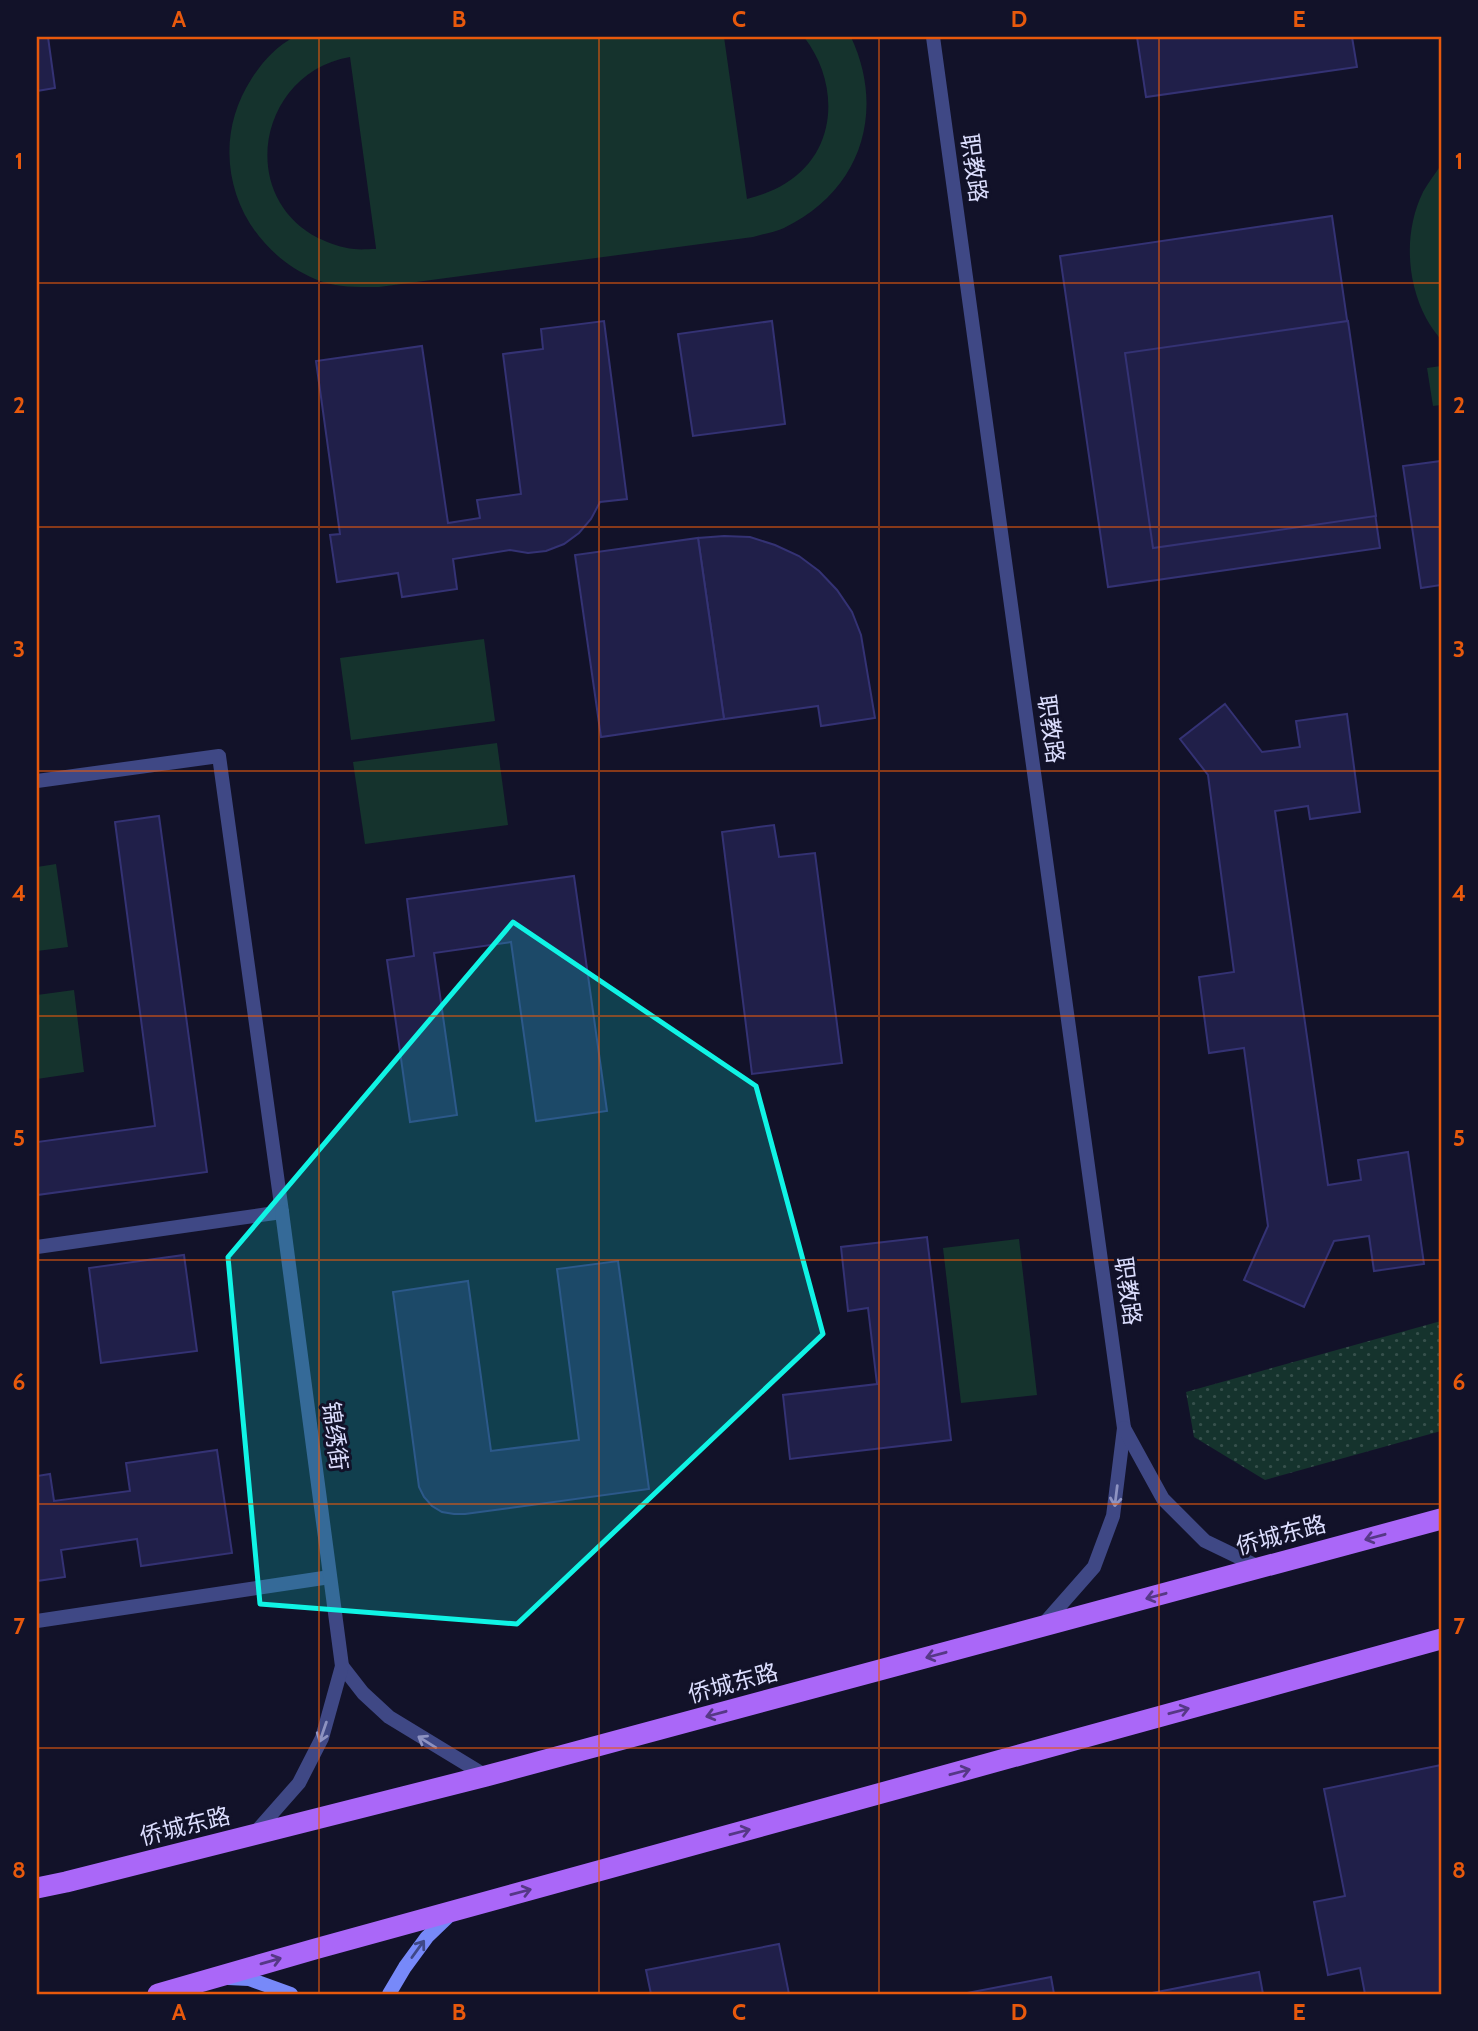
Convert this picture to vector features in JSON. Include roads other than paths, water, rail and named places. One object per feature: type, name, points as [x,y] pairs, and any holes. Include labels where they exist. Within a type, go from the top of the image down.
[{"type":"main road","name":"侨城东路","points":[[37,1888],[252,1837],[486,1776],[1441,1519]]},
{"type":"main road","points":[[158,1994],[1441,1639]]},
{"type":"street","name":"职教路","points":[[933,37],[1124,1428],[1113,1516],[1094,1567],[1041,1627]]},
{"type":"street","name":"锦绣街","points":[[37,782],[219,756],[342,1667],[322,1738],[299,1783],[252,1837]]},
{"type":"street","points":[[37,1247],[282,1212]]},
{"type":"street","name":"职教路","points":[[1124,1428],[1163,1499],[1205,1541],[1262,1568]]},
{"type":"street","points":[[37,1621],[330,1577]]},
{"type":"street","points":[[342,1667],[363,1693],[389,1717],[486,1776]]},
{"type":"street","points":[[389,1994],[405,1966],[427,1937],[455,1910]]},
{"type":"street","points":[[212,1977],[249,1979],[292,1994]]}]
